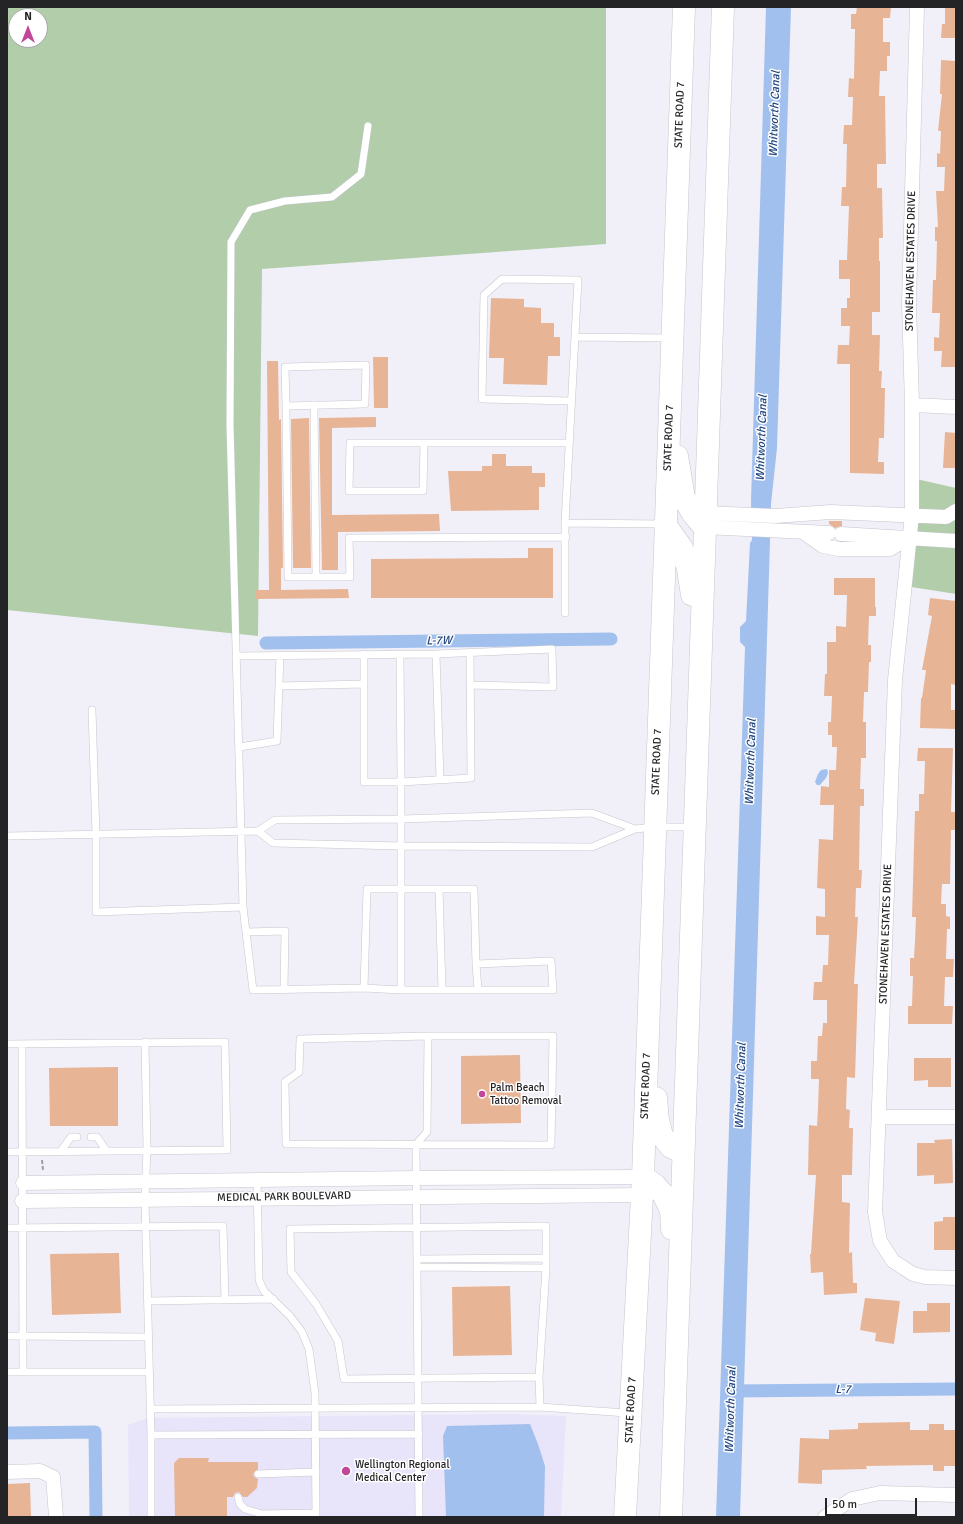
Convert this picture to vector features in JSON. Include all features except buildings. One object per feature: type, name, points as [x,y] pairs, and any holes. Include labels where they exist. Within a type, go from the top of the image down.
[{"type":"main road","name":"STATE ROAD 7","points":[[625,1517],[642,1186],[648,1009],[645,828],[665,524],[684,7]]},
{"type":"main road","points":[[671,1517],[704,520],[723,7]]},
{"type":"main road","points":[[670,414],[684,498],[693,514],[704,520]]},
{"type":"main road","points":[[665,524],[682,548],[688,569],[700,661]]},
{"type":"main road","points":[[648,1009],[658,1120],[662,1136],[671,1147],[683,1152]]},
{"type":"main road","points":[[642,1186],[655,1184],[663,1194],[670,1210],[678,1285]]},
{"type":"street","name":"STONEHAVEN ESTATES DRIVE","points":[[917,7],[909,303],[912,405],[912,515],[895,680],[876,1212],[880,1241],[893,1261],[913,1274],[925,1278],[956,1278]]},
{"type":"street","points":[[912,405],[956,407]]},
{"type":"street","points":[[704,520],[775,523],[831,512],[912,515],[951,514],[950,540],[803,532],[775,523]]},
{"type":"street","points":[[860,550],[861,513]]},
{"type":"street","points":[[803,532],[824,546],[832,549],[890,549],[910,537]]},
{"type":"street","points":[[879,1117],[956,1117]]},
{"type":"street","points":[[545,1177],[546,1195]]},
{"type":"street","name":"MEDICAL PARK BOULEVARD","points":[[23,1182],[545,1177],[642,1186]]},
{"type":"street","name":"MEDICAL PARK BOULEVARD","points":[[22,1201],[546,1195],[642,1186]]},
{"type":"street","points":[[7,1472],[40,1471],[53,1477],[56,1517]]},
{"type":"street","points":[[826,1515],[852,1499],[880,1493],[956,1495]]},
{"type":"lane","points":[[368,126],[361,174],[332,197],[285,201],[250,210],[231,242],[230,425],[243,907],[253,990],[364,988],[401,990],[553,990],[551,961],[476,964]]},
{"type":"lane","points":[[564,613],[565,523],[578,280],[502,279],[484,295],[482,399],[571,401]]},
{"type":"lane","points":[[575,337],[673,338]]},
{"type":"lane","points":[[286,406],[365,404],[366,365],[285,367],[288,577],[350,577],[349,538],[566,537]]},
{"type":"lane","points":[[314,405],[316,577]]},
{"type":"lane","points":[[424,443],[423,490],[349,491],[350,443],[424,443],[569,443]]},
{"type":"lane","points":[[565,523],[665,524]]},
{"type":"lane","points":[[236,656],[436,654],[552,649],[553,687],[472,685]]},
{"type":"lane","points":[[364,654],[364,782],[401,782],[471,778],[472,685],[470,652]]},
{"type":"lane","points":[[400,654],[401,990]]},
{"type":"lane","points":[[436,654],[440,779]]},
{"type":"lane","points":[[239,747],[277,741],[280,655]]},
{"type":"lane","points":[[279,686],[364,684]]},
{"type":"lane","points":[[92,710],[96,835],[96,912],[243,907]]},
{"type":"lane","points":[[7,836],[258,830],[275,820],[401,819],[592,813],[645,828],[694,827]]},
{"type":"lane","points":[[258,830],[273,842],[401,846],[592,847],[645,828]]},
{"type":"lane","points":[[364,988],[368,889],[474,889],[478,990]]},
{"type":"lane","points":[[439,889],[442,990]]},
{"type":"lane","points":[[246,932],[285,931],[284,989]]},
{"type":"lane","points":[[419,1517],[416,1144],[427,1132],[428,1036]]},
{"type":"lane","points":[[428,1036],[553,1036],[551,1145],[286,1144],[285,1082],[299,1072],[300,1039],[428,1036]]},
{"type":"lane","points":[[145,1042],[147,1150],[145,1181],[151,1435],[151,1517]]},
{"type":"lane","points":[[7,1044],[225,1042],[227,1150],[7,1152]]},
{"type":"lane","points":[[22,1044],[23,1372]]},
{"type":"lane","points":[[61,1151],[71,1137],[77,1137]]},
{"type":"lane","points":[[91,1137],[97,1137],[106,1150]]},
{"type":"lane","points":[[238,1497],[240,1504],[246,1509],[262,1514],[316,1515],[315,1409],[309,1349],[302,1332],[290,1316],[264,1291],[259,1280],[257,1180]]},
{"type":"lane","points":[[7,1228],[223,1226],[225,1300]]},
{"type":"lane","points":[[539,1376],[344,1379],[338,1341],[316,1304],[291,1272],[290,1229],[417,1229],[546,1226],[546,1268],[539,1376],[540,1407]]},
{"type":"lane","points":[[417,1258],[546,1258]]},
{"type":"lane","points":[[417,1267],[546,1268]]},
{"type":"lane","points":[[148,1301],[273,1299]]},
{"type":"lane","points":[[7,1336],[148,1337]]},
{"type":"lane","points":[[7,1372],[149,1372]]},
{"type":"lane","points":[[150,1409],[540,1407],[630,1413]]},
{"type":"lane","points":[[151,1435],[315,1436],[419,1434]]},
{"type":"lane","points":[[258,1474],[316,1472]]},
{"type":"path","points":[[42,1158],[43,1173]]},
{"type":"shaded area","name":"Wellington Regional Medical Center","points":[[508,1414],[566,1416],[561,1517],[129,1517],[128,1425],[147,1418]]},
{"type":"green space","points":[[7,7],[606,7],[606,244],[262,269],[258,636],[7,610]]},
{"type":"green space","points":[[912,478],[956,488],[956,594],[905,586]]},
{"type":"water","name":"Whitworth Canal","points":[[766,7],[791,7],[777,448],[771,504],[740,1517],[716,1517],[745,647],[740,642],[740,627],[746,621],[750,543],[752,540],[751,500]]},
{"type":"water","points":[[827,769],[828,773],[826,778],[820,785],[817,785],[815,782],[818,774],[821,770]]},
{"type":"water","points":[[530,1424],[545,1466],[544,1517],[446,1517],[443,1436],[447,1426]]},
{"type":"waterway","name":"L-7W","points":[[266,643],[611,639]]},
{"type":"waterway","name":"L-7","points":[[731,1391],[956,1389]]},
{"type":"waterway","points":[[7,1433],[95,1432],[96,1517]]},
{"type":"place","name":"Palm Beach Tattoo Removal","points":[[482,1094]]},
{"type":"place","name":"Wellington Regional Medical Center","points":[[346,1471]]}]
